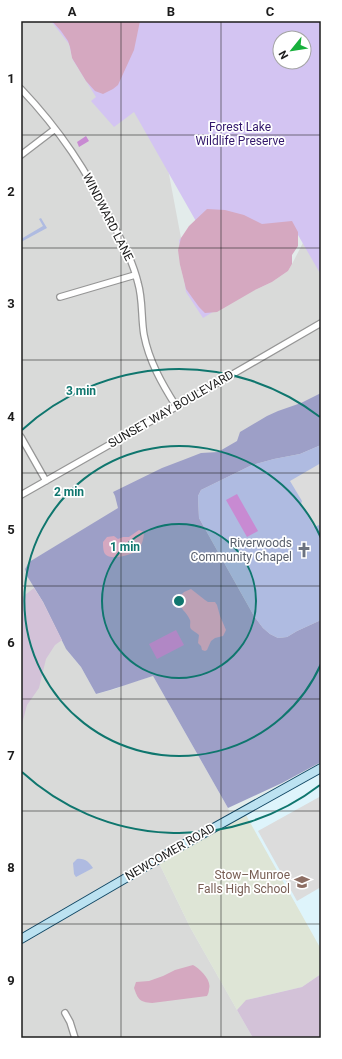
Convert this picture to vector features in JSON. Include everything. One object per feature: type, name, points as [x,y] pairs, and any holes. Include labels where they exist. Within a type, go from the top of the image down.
[{"type":"street","name":"WINDWARD LANE","points":[[21,89],[36,105],[71,150],[98,194],[121,239],[138,283],[142,300],[144,333],[149,356],[159,378],[176,406]]},
{"type":"street","points":[[21,156],[55,129]]},
{"type":"street","points":[[60,297],[135,275]]},
{"type":"street","name":"SUNSET WAY BOULEVARD","points":[[21,495],[321,323]]},
{"type":"street","points":[[21,437],[46,481]]},
{"type":"street","name":"NEWCOMER ROAD","points":[[21,939],[321,768]]},
{"type":"street","points":[[65,1013],[70,1022],[75,1038]]},
{"type":"shaded area","points":[[21,21],[52,21],[68,41],[72,58],[78,68],[113,89],[150,126],[168,169],[181,238],[180,265],[186,289],[255,290],[272,282],[288,271],[321,208],[321,398],[176,476],[29,562],[25,569],[27,576],[43,602],[66,649],[81,667],[96,694],[153,676],[230,814],[56,915],[21,939]]},
{"type":"shaded area","points":[[52,21],[140,21],[134,50],[118,85],[103,94],[95,91],[86,81],[72,58],[68,41]]},
{"type":"shaded area","points":[[86,136],[89,141],[79,147],[77,142]]},
{"type":"shaded area","points":[[207,209],[225,210],[244,215],[262,224],[292,221],[298,232],[298,246],[292,255],[292,264],[288,271],[272,282],[217,312],[205,313],[186,289],[178,250],[181,238],[189,226]]},
{"type":"shaded area","points":[[41,218],[47,228],[21,242],[21,239],[43,226],[39,219]]},
{"type":"shaded area","points":[[321,393],[321,445],[300,454],[252,465],[201,490],[198,496],[199,518],[254,616],[263,628],[278,638],[287,637],[321,620],[321,762],[282,783],[228,808],[153,676],[96,694],[81,667],[66,649],[43,602],[27,576],[25,569],[29,562],[118,508],[113,492],[162,468],[201,453],[218,452],[237,441],[240,432],[267,416],[301,403]]},
{"type":"shaded area","points":[[321,445],[321,620],[287,637],[278,638],[263,628],[254,616],[199,518],[198,496],[201,490],[252,465],[300,454]]},
{"type":"shaded area","points":[[321,463],[321,528],[319,525],[314,527],[301,504],[302,501],[290,481]]},
{"type":"shaded area","points":[[237,494],[258,531],[247,537],[226,500]]},
{"type":"shaded area","points":[[139,530],[144,532],[144,534],[142,544],[138,550],[131,554],[116,557],[105,554],[103,550],[103,542],[107,537],[114,536],[118,539],[129,537]]},
{"type":"shaded area","points":[[34,588],[43,602],[62,640],[55,645],[46,659],[39,688],[27,705],[21,728],[21,598]]},
{"type":"shaded area","points":[[191,589],[208,602],[215,602],[226,630],[223,636],[215,638],[211,641],[207,650],[205,651],[202,650],[198,643],[199,635],[191,629],[190,620],[180,604],[180,596],[184,592]]},
{"type":"shaded area","points":[[176,630],[184,645],[157,659],[149,644]]},
{"type":"shaded area","name":"Stow–Munroe Falls High School","points":[[321,773],[321,949],[246,815]]},
{"type":"shaded area","name":"Stow–Munroe Falls High School","points":[[321,796],[321,887],[297,901],[258,831]]},
{"type":"shaded area","points":[[246,815],[321,949],[321,974],[302,987],[247,1000],[237,1010],[190,927],[159,863]]},
{"type":"shaded area","points":[[77,859],[86,861],[93,868],[76,877],[74,874],[73,863]]},
{"type":"shaded area","points":[[159,863],[190,927],[253,1038],[21,1038],[21,943]]},
{"type":"shaded area","points":[[193,965],[202,972],[209,982],[207,996],[152,1003],[144,1002],[138,997],[134,988],[136,982],[149,981],[175,970]]},
{"type":"shaded area","points":[[321,974],[321,1038],[253,1038],[237,1010],[246,1000],[302,987]]},
{"type":"green space","name":"Forest Lake Wildlife Preserve","points":[[51,21],[320,21],[321,275],[298,235],[292,239],[290,265],[203,318],[186,292],[179,240],[197,223],[134,112],[114,127],[91,101],[96,97],[73,60],[69,44]]},
{"type":"place","name":"Riverwoods Community Chapel","points":[[304,550]]},
{"type":"place","name":"Stow–Munroe Falls High School","points":[[302,882]]}]
